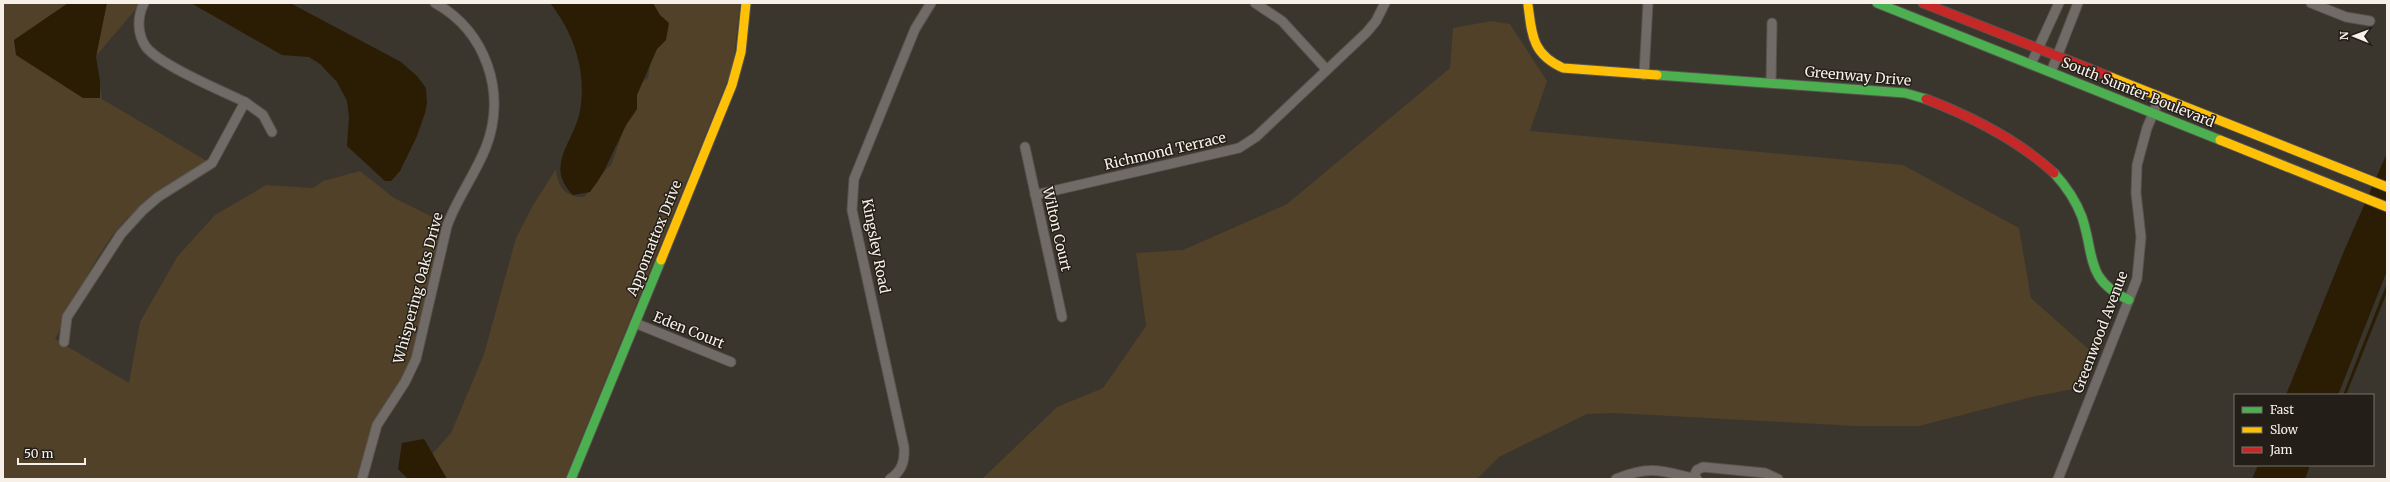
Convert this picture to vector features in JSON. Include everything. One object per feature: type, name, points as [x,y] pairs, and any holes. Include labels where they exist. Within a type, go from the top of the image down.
[{"type":"street","points":[[144,3],[139,27],[143,41],[150,51],[178,68],[245,102],[263,115],[272,132]]},
{"type":"street","name":"Whispering Oaks Drive","points":[[362,479],[377,425],[413,368],[447,226],[456,204],[482,158],[494,116],[493,85],[480,48],[463,24],[435,3]]},
{"type":"street","name":"Appomattox Drive","points":[[571,479],[732,85],[741,52],[746,3]]},
{"type":"street","name":"Kingsley Road","points":[[890,479],[899,471],[903,464],[904,447],[852,210],[851,194],[854,179],[915,29],[931,3]]},
{"type":"street","points":[[1254,3],[1282,21],[1327,70]]},
{"type":"street","name":"Richmond Terrace","points":[[1034,195],[1239,148],[1256,137],[1367,32],[1380,14],[1385,3]]},
{"type":"street","points":[[1644,75],[1648,3]]},
{"type":"street","name":"South Sumter Boulevard","points":[[1878,3],[2387,207]]},
{"type":"street","name":"South Sumter Boulevard","points":[[1923,3],[2387,187]]},
{"type":"street","points":[[2031,64],[2059,3]]},
{"type":"street","points":[[2051,72],[2078,3]]},
{"type":"street","points":[[2311,3],[2346,17],[2370,21]]},
{"type":"street","name":"Greenway Drive","points":[[1528,5],[1534,43],[1543,57],[1554,65],[1568,69],[1918,95],[1934,101],[2026,151],[2050,170],[2068,191],[2086,225],[2098,276],[2108,289],[2129,300]]},
{"type":"street","points":[[1770,83],[1772,23]]},
{"type":"street","name":"Greenwood Avenue","points":[[2058,479],[2136,279],[2141,250],[2136,193],[2137,165],[2142,145],[2160,97]]},
{"type":"street","points":[[64,342],[67,317],[122,234],[142,210],[158,196],[212,163],[245,102]]},
{"type":"street","name":"Wilton Court","points":[[1025,147],[1034,195],[1062,317]]},
{"type":"street","name":"Eden Court","points":[[635,323],[731,362]]},
{"type":"street","points":[[1616,479],[1639,470],[1659,470],[1695,479],[1697,470],[1702,467],[1765,474],[1778,479]]},
{"type":"shaded area","points":[[3,3],[141,3],[96,56],[103,18],[94,51],[102,99],[207,161],[140,207],[121,225],[93,266],[55,339],[129,383],[140,322],[177,257],[215,215],[266,185],[313,188],[323,181],[360,171],[394,198],[449,225],[430,275],[426,317],[415,360],[378,423],[362,479],[3,479]]},
{"type":"shaded area","points":[[68,3],[107,3],[96,57],[100,81],[100,98],[83,98],[16,55],[14,40]]},
{"type":"shaded area","points":[[191,3],[290,3],[401,62],[417,76],[426,88],[427,103],[417,136],[400,171],[391,181],[385,181],[347,146],[349,117],[347,101],[337,82],[320,64],[309,57],[282,55]]},
{"type":"shaded area","points":[[550,3],[653,3],[660,15],[669,23],[666,40],[657,49],[637,95],[637,109],[627,123],[603,173],[590,192],[573,195],[565,184],[561,174],[561,164],[563,154],[577,123],[582,96],[582,82],[577,54],[572,40],[566,27]]},
{"type":"shaded area","points":[[644,3],[740,3],[733,67],[565,479],[447,479],[432,454],[451,433],[484,354],[516,238],[532,207],[556,169],[558,181],[567,193],[578,197],[584,197],[598,182],[602,173],[611,165],[624,129],[636,111],[635,87],[648,78],[652,52]]},
{"type":"shaded area","points":[[1491,21],[1510,24],[1547,81],[1530,131],[1903,165],[2019,228],[2031,298],[2094,354],[2073,389],[2032,397],[1919,426],[1855,426],[1615,413],[1587,414],[1499,457],[1477,479],[982,479],[1057,407],[1103,388],[1146,326],[1136,253],[1183,250],[1287,204],[1450,68],[1453,28]]},
{"type":"shaded area","points":[[2387,153],[2387,271],[2338,394],[2286,394],[2344,251]]},
{"type":"shaded area","points":[[2387,283],[2387,292],[2346,394],[2343,394]]},
{"type":"shaded area","points":[[424,439],[447,479],[408,479],[398,469],[402,443]]},
{"type":"shaded area","points":[[2258,466],[2310,466],[2305,479],[2252,479]]},
{"type":"traffic: fast","points":[[1877,3],[2220,140]]},
{"type":"traffic: fast","points":[[1657,75],[1905,93],[1926,99]]},
{"type":"traffic: fast","points":[[2054,173],[2070,194],[2080,211],[2094,266],[2098,275],[2105,284],[2129,300]]},
{"type":"traffic: fast","points":[[571,479],[661,260]]},
{"type":"traffic: slow","points":[[661,260],[732,85],[741,52],[746,3]]},
{"type":"traffic: slow","points":[[1528,5],[1535,42],[1539,50],[1553,63],[1563,68],[1657,75]]},
{"type":"traffic: slow","points":[[2108,76],[2387,187]]},
{"type":"traffic: slow","points":[[2220,140],[2387,207]]},
{"type":"traffic: jam","points":[[1923,3],[2108,76]]},
{"type":"traffic: jam","points":[[1926,99],[1960,113],[1993,130],[2025,150],[2054,173]]}]
